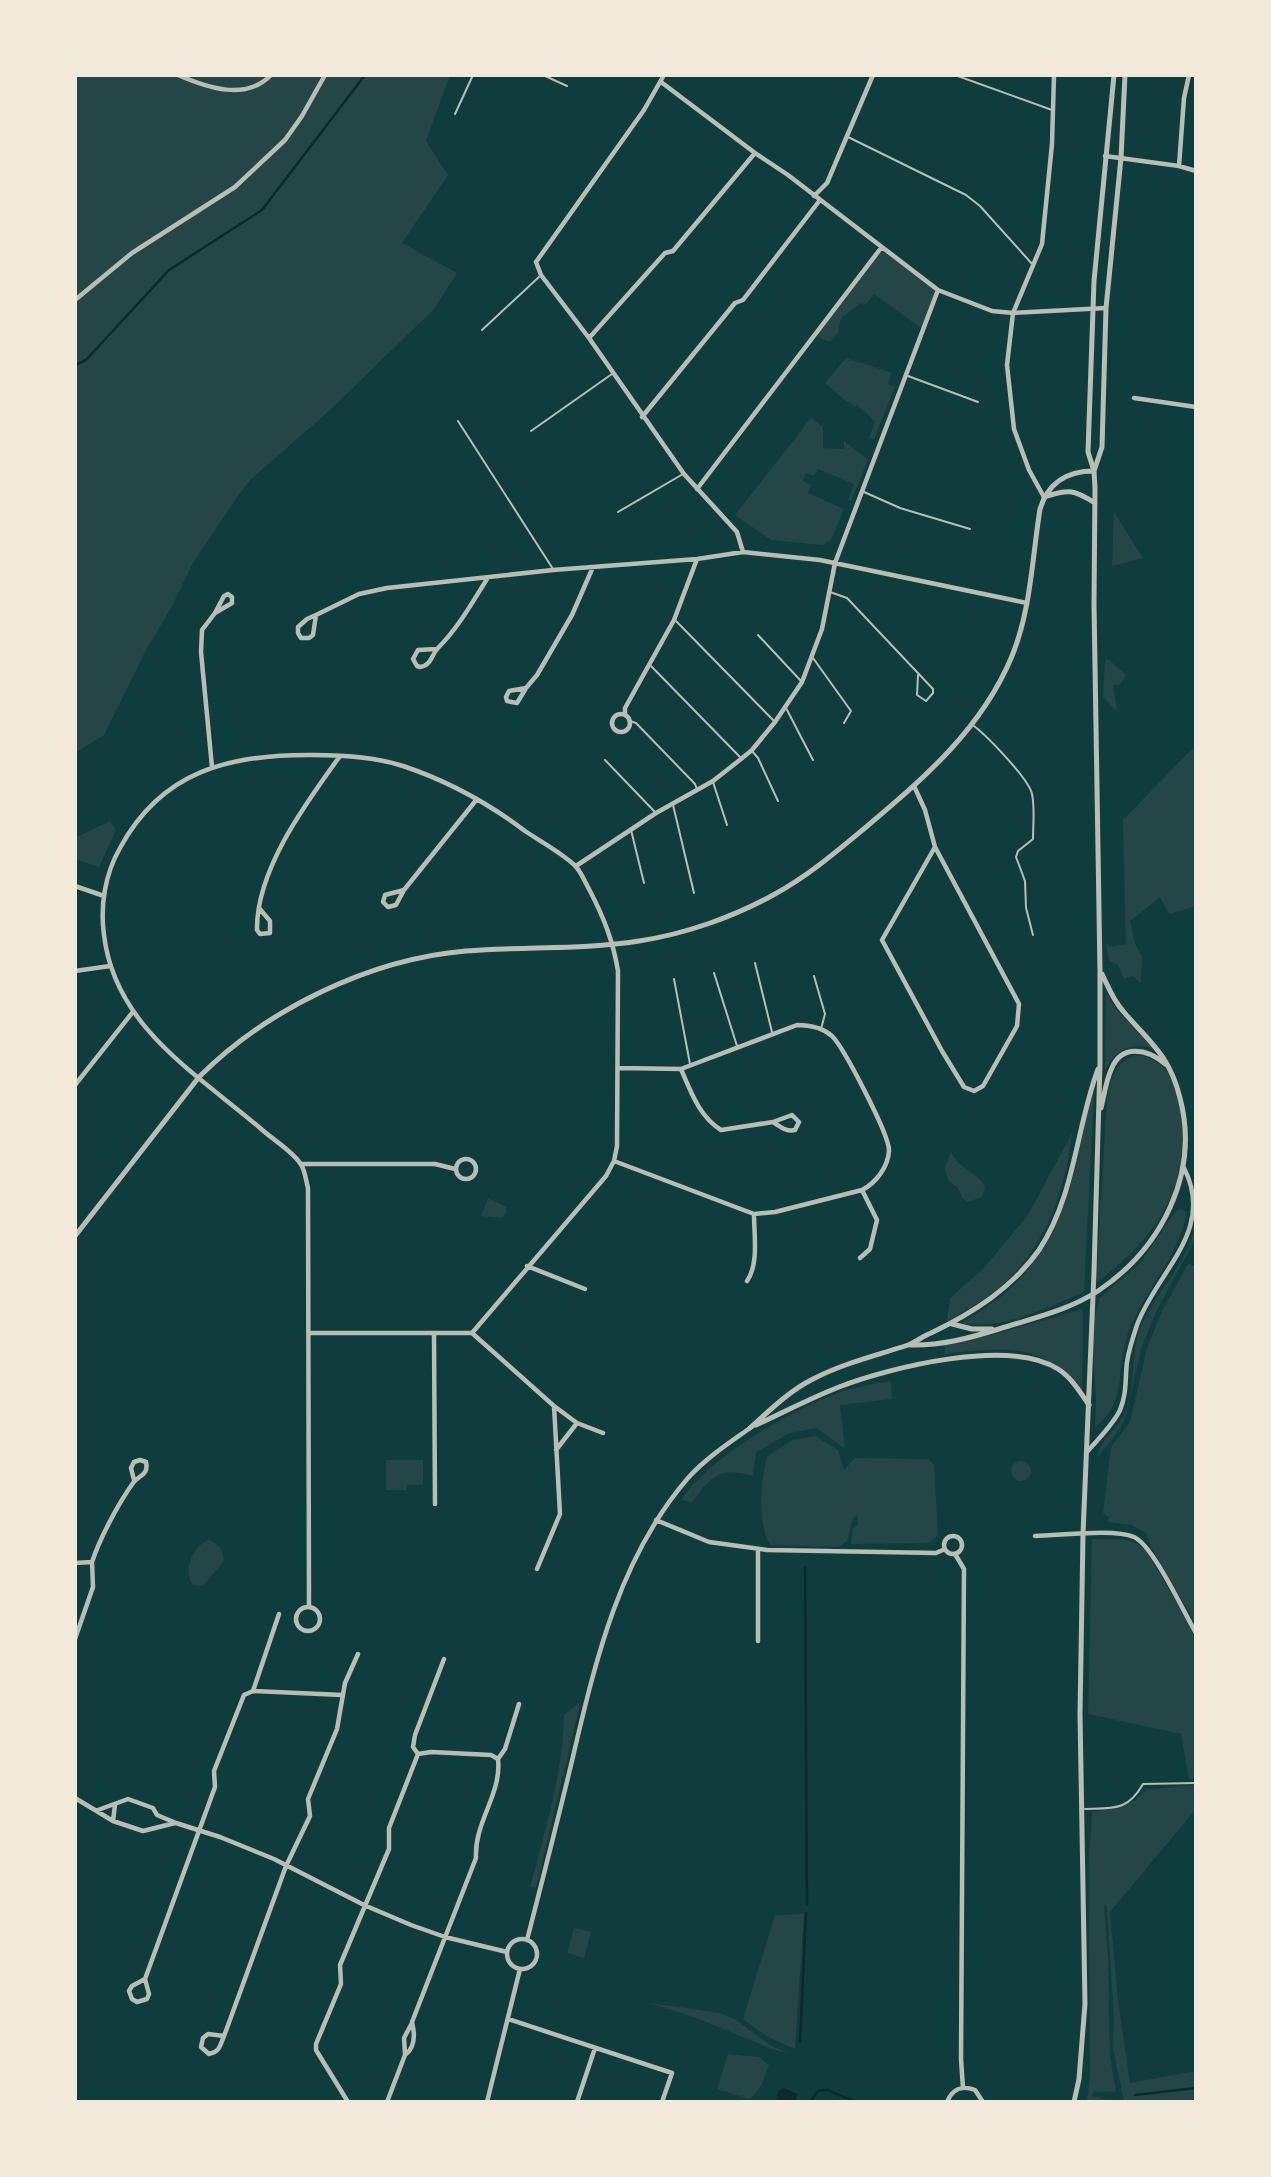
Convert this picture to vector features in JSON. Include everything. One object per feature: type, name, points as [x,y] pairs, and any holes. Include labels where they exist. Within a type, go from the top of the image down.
[{"type":"street","points":[[178,75],[213,88],[244,91],[264,83],[271,75]]},
{"type":"street","points":[[75,300],[132,253],[235,187],[285,139],[326,75]]},
{"type":"street","points":[[664,75],[644,110],[536,262],[541,275],[589,338],[684,474],[737,532],[743,552]]},
{"type":"street","points":[[814,196],[827,183],[873,75]]},
{"type":"street","points":[[1044,496],[1029,470],[1013,418],[1007,365],[1013,313],[1042,244],[1054,75]]},
{"type":"street","points":[[1074,2102],[1079,2079],[1084,2004],[1081,1809],[1083,1534],[1100,1064],[1095,503],[1094,471],[1088,452],[1093,308],[1114,75]]},
{"type":"street","points":[[1094,471],[1102,447],[1106,308],[1121,158],[1125,75]]},
{"type":"street","points":[[1179,166],[1184,98],[1189,75]]},
{"type":"street","points":[[661,82],[755,153],[788,174],[938,290],[992,311],[1013,313],[1106,308]]},
{"type":"street","points":[[589,338],[665,253],[673,251],[755,153]]},
{"type":"street","points":[[1105,156],[1179,166],[1196,172]]},
{"type":"street","points":[[642,417],[735,303],[743,300],[820,200]]},
{"type":"street","points":[[698,489],[881,248]]},
{"type":"street","points":[[576,866],[656,813],[713,780],[741,759],[775,722],[802,682],[822,629],[835,563],[938,290]]},
{"type":"street","points":[[1134,398],[1196,407]]},
{"type":"street","points":[[75,1236],[199,1077],[219,1057],[275,1016],[320,993],[395,965],[422,958],[465,951],[614,944],[678,932],[725,917],[772,896],[817,867],[914,786],[941,761],[972,724],[1012,656],[1028,604],[1038,519],[1044,496],[1060,478],[1094,471]]},
{"type":"street","points":[[1044,496],[1066,490],[1077,492],[1095,503]]},
{"type":"street","points":[[316,615],[313,635],[301,638],[298,627],[307,618],[335,604],[387,587],[554,569],[697,559],[743,552],[835,563],[1028,604]]},
{"type":"street","points":[[625,715],[625,708],[674,620],[697,559]]},
{"type":"street","points":[[526,688],[509,691],[507,701],[517,703],[537,675],[572,615],[593,567]]},
{"type":"street","points":[[437,649],[418,650],[413,659],[414,663],[426,667],[437,649],[451,636],[487,578]]},
{"type":"street","points":[[212,767],[201,652],[202,630],[215,612]]},
{"type":"street","points":[[619,715],[625,715],[633,722],[620,732],[613,724],[614,718],[619,715]]},
{"type":"street","points":[[259,908],[270,921],[270,933],[260,934],[257,930],[259,908],[267,880],[289,831],[341,755]]},
{"type":"street","points":[[309,1606],[308,1188],[301,1164],[148,1032],[122,996],[110,966],[103,929],[104,895],[118,850],[142,812],[166,791],[212,767],[265,756],[341,755],[402,766],[477,799],[576,866],[604,918],[614,944],[618,971],[617,1146],[614,1161],[606,1176],[472,1333]]},
{"type":"street","points":[[914,786],[925,810],[935,847],[1019,1004],[1017,1026],[983,1086],[974,1091],[964,1087],[942,1051],[882,940],[935,847]]},
{"type":"street","points":[[404,890],[385,895],[383,902],[388,907],[396,905],[404,890],[477,799]]},
{"type":"street","points":[[75,886],[104,895]]},
{"type":"street","points":[[75,971],[110,966]]},
{"type":"street","points":[[910,1345],[967,1338],[1063,1309],[1098,1291],[1121,1271],[1150,1240],[1168,1214],[1177,1195],[1184,1168],[1185,1121],[1179,1093],[1160,1050],[1122,1010],[1100,971]]},
{"type":"street","points":[[75,1085],[132,1013]]},
{"type":"street","points":[[614,1161],[754,1214],[786,1210],[862,1190],[873,1182],[884,1168],[889,1151],[887,1139],[841,1049],[832,1036],[813,1026],[797,1025],[772,1033],[681,1069],[618,1068]]},
{"type":"street","points":[[1098,1121],[1111,1068],[1125,1054],[1142,1051],[1155,1055],[1167,1066]]},
{"type":"street","points":[[527,1940],[604,1635],[621,1588],[656,1520],[699,1467],[750,1428],[791,1391],[849,1363],[910,1345],[952,1324],[1002,1290],[1039,1249],[1056,1214],[1072,1171],[1089,1094],[1100,1064]]},
{"type":"street","points":[[681,1069],[699,1110],[710,1123],[722,1130],[774,1122],[792,1115],[799,1122],[798,1127],[790,1131],[774,1122]]},
{"type":"street","points":[[466,1159],[474,1164],[476,1170],[471,1178],[465,1180],[457,1175],[455,1169],[458,1163],[466,1159]]},
{"type":"street","points":[[301,1164],[435,1164],[455,1169]]},
{"type":"street","points":[[1086,1453],[1122,1407],[1130,1348],[1138,1324],[1146,1305],[1180,1254],[1189,1231],[1193,1197],[1191,1182],[1184,1168]]},
{"type":"street","points":[[860,1258],[870,1248],[877,1220],[874,1208],[862,1190]]},
{"type":"street","points":[[747,1281],[752,1274],[754,1262],[754,1214]]},
{"type":"street","points":[[527,1266],[585,1289]]},
{"type":"street","points":[[952,1324],[972,1329],[999,1329]]},
{"type":"street","points":[[309,1333],[472,1333],[554,1406],[577,1423],[603,1433]]},
{"type":"street","points":[[434,1333],[435,1504]]},
{"type":"street","points":[[750,1428],[839,1387],[925,1363],[965,1357],[1018,1356],[1047,1363],[1071,1380],[1089,1405]]},
{"type":"street","points":[[537,1569],[560,1514],[554,1406]]},
{"type":"street","points":[[556,1450],[577,1423]]},
{"type":"street","points":[[75,1639],[93,1587],[92,1562],[134,1480],[144,1475],[146,1462],[134,1462],[131,1468],[134,1480]]},
{"type":"street","points":[[656,1520],[709,1542],[767,1550],[936,1553],[945,1549]]},
{"type":"street","points":[[1035,1536],[1125,1535],[1142,1542],[1196,1633]]},
{"type":"street","points":[[958,1537],[963,1545],[961,1551],[955,1554],[945,1549],[947,1538],[958,1537]]},
{"type":"street","points":[[758,1549],[758,1641]]},
{"type":"street","points":[[955,1554],[964,1569],[963,2088]]},
{"type":"street","points":[[75,1563],[92,1562]]},
{"type":"street","points":[[309,1606],[318,1612],[320,1622],[313,1631],[305,1632],[296,1625],[295,1617],[300,1609],[309,1606]]},
{"type":"street","points":[[253,1691],[279,1614]]},
{"type":"street","points":[[223,2036],[208,2034],[203,2038],[201,2048],[209,2054],[219,2050],[286,1866],[310,1816],[308,1799],[337,1729],[342,1695],[358,1654]]},
{"type":"street","points":[[418,1754],[413,1746],[415,1735],[444,1659]]},
{"type":"street","points":[[145,1979],[132,1986],[129,1991],[132,2000],[137,2002],[147,1999],[149,1994],[145,1979],[215,1787],[214,1770],[244,1695],[253,1691],[342,1695]]},
{"type":"street","points":[[387,2102],[405,2055],[404,2038],[476,1858],[475,1842],[500,1773],[498,1759],[505,1749],[519,1704]]},
{"type":"street","points":[[418,1754],[431,1752],[498,1759]]},
{"type":"street","points":[[348,2102],[318,2055],[316,2044],[341,1984],[340,1965],[389,1849],[389,1828],[418,1754]]},
{"type":"street","points":[[75,1798],[113,1821],[143,1831],[176,1823]]},
{"type":"street","points":[[98,1810],[128,1799],[153,1808],[157,1815],[156,1827]]},
{"type":"street","points":[[113,1821],[115,1805]]},
{"type":"street","points":[[157,1815],[229,1840],[364,1905],[445,1937],[508,1952]]},
{"type":"street","points":[[527,1940],[536,1949],[537,1958],[529,1968],[520,1969],[510,1963],[508,1952],[515,1941],[527,1940]]},
{"type":"street","points":[[486,2102],[520,1969]]},
{"type":"street","points":[[508,2019],[672,2073],[662,2102]]},
{"type":"street","points":[[405,2055],[410,2052],[415,2039],[412,2022]]},
{"type":"street","points":[[578,2102],[595,2048]]},
{"type":"street","points":[[947,2102],[953,2092],[963,2088],[975,2090],[983,2102]]},
{"type":"lane","points":[[455,114],[474,75]]},
{"type":"lane","points":[[543,75],[566,86]]},
{"type":"lane","points":[[955,75],[1053,110]]},
{"type":"lane","points":[[847,136],[966,195],[980,206],[1034,266]]},
{"type":"lane","points":[[482,330],[541,275]]},
{"type":"lane","points":[[531,430],[613,373]]},
{"type":"lane","points":[[907,376],[978,402]]},
{"type":"lane","points":[[458,421],[554,569]]},
{"type":"lane","points":[[618,512],[684,474]]},
{"type":"lane","points":[[863,492],[900,508],[970,529]]},
{"type":"lane","points":[[829,592],[847,598],[933,689],[933,694],[926,701],[917,695],[918,675]]},
{"type":"lane","points":[[674,620],[775,722]]},
{"type":"lane","points":[[758,635],[802,682]]},
{"type":"lane","points":[[813,657],[851,711],[844,723]]},
{"type":"lane","points":[[650,665],[741,759]]},
{"type":"lane","points":[[786,707],[813,760]]},
{"type":"lane","points":[[633,722],[697,789]]},
{"type":"lane","points":[[972,724],[1003,754],[1032,794],[1033,839],[1025,844],[1016,857],[1025,881],[1026,908],[1033,934]]},
{"type":"lane","points":[[752,750],[778,801]]},
{"type":"lane","points":[[605,760],[656,813]]},
{"type":"lane","points":[[713,780],[727,825]]},
{"type":"lane","points":[[673,804],[694,893]]},
{"type":"lane","points":[[631,829],[644,883]]},
{"type":"lane","points":[[755,963],[772,1033]]},
{"type":"lane","points":[[714,973],[737,1046]]},
{"type":"lane","points":[[814,976],[825,1014],[821,1029]]},
{"type":"lane","points":[[674,979],[690,1066]]},
{"type":"lane","points":[[1081,1809],[1115,1808],[1128,1803],[1143,1784],[1196,1783]]},
{"type":"shaded area","points":[[75,75],[450,75],[426,141],[448,175],[402,243],[457,273],[434,309],[329,411],[251,479],[193,563],[104,735],[75,753]]},
{"type":"shaded area","points":[[881,248],[938,290],[924,330],[874,294],[865,305],[861,303],[841,318],[838,333],[830,342],[815,336]]},
{"type":"shaded area","points":[[846,358],[892,373],[888,384],[895,387],[874,439],[869,438],[875,422],[864,410],[847,402],[825,383]]},
{"type":"shaded area","points":[[811,418],[823,427],[823,448],[844,449],[844,441],[868,460],[851,501],[848,500],[854,484],[818,469],[814,476],[806,473],[803,481],[811,485],[808,493],[844,509],[831,540],[823,545],[771,540],[735,515]]},
{"type":"shaded area","points":[[1114,512],[1143,558],[1112,566]]},
{"type":"shaded area","points":[[1108,659],[1126,675],[1121,684],[1113,685],[1117,711],[1103,697],[1105,660]]},
{"type":"shaded area","points":[[1193,748],[1196,751],[1196,906],[1169,914],[1160,897],[1130,921],[1135,944],[1142,956],[1141,983],[1132,976],[1124,979],[1118,965],[1109,961],[1106,942],[1110,947],[1126,944],[1123,820]]},
{"type":"shaded area","points":[[110,821],[116,830],[99,867],[75,859],[75,838]]},
{"type":"shaded area","points":[[1106,992],[1116,1009],[1153,1048],[1137,1046],[1124,1049],[1105,1070]]},
{"type":"shaded area","points":[[1136,1055],[1152,1059],[1165,1069],[1173,1082],[1182,1116],[1180,1167],[1168,1202],[1151,1231],[1129,1255],[1096,1283],[1107,1098],[1110,1084],[1119,1066]]},
{"type":"shaded area","points":[[1089,1094],[1094,1094],[1084,1292],[1009,1321],[977,1325],[962,1323],[1014,1285],[1046,1243],[1058,1220],[1075,1171]]},
{"type":"shaded area","points":[[1072,1133],[1059,1194],[1033,1250],[999,1288],[947,1321],[950,1298],[983,1269],[1028,1215]]},
{"type":"shaded area","points":[[951,1152],[958,1162],[982,1182],[985,1187],[982,1197],[968,1202],[948,1180],[945,1168]]},
{"type":"shaded area","points":[[488,1198],[506,1207],[506,1214],[502,1218],[481,1216]]},
{"type":"shaded area","points":[[1181,1209],[1187,1212],[1183,1229],[1135,1317],[1124,1346],[1113,1406],[1095,1427],[1092,1325],[1100,1298],[1140,1263],[1176,1211]]},
{"type":"shaded area","points":[[1196,1225],[1193,1243],[1156,1312],[1142,1346],[1126,1415],[1120,1429],[1097,1458],[1101,1446],[1125,1413],[1140,1329],[1186,1252]]},
{"type":"shaded area","points":[[1188,1264],[1196,1266],[1196,1624],[1151,1547],[1146,1533],[1132,1525],[1108,1522],[1109,1517],[1103,1513],[1111,1447],[1130,1422],[1147,1348],[1162,1311]]},
{"type":"shaded area","points":[[1083,1309],[1082,1392],[1052,1363],[1021,1351],[986,1350],[944,1354],[945,1345]]},
{"type":"shaded area","points":[[891,1381],[892,1399],[840,1405],[845,1449],[817,1428],[790,1433],[756,1452],[753,1476],[724,1473],[711,1480],[692,1502],[681,1500],[711,1467],[774,1424],[838,1393]]},
{"type":"shaded area","points":[[815,1436],[838,1450],[844,1470],[855,1458],[929,1459],[934,1465],[938,1535],[929,1543],[851,1544],[853,1529],[858,1524],[858,1515],[853,1518],[847,1541],[839,1547],[770,1545],[762,1514],[763,1477],[767,1456],[793,1440]]},
{"type":"shaded area","points":[[386,1460],[423,1460],[423,1485],[407,1485],[407,1490],[386,1490]]},
{"type":"shaded area","points":[[1017,1461],[1025,1461],[1031,1471],[1025,1481],[1017,1481],[1011,1475],[1011,1467]]},
{"type":"shaded area","points":[[1092,1539],[1130,1541],[1143,1548],[1149,1554],[1196,1638],[1196,1779],[1189,1779],[1181,1734],[1088,1714]]},
{"type":"shaded area","points":[[209,1540],[221,1548],[223,1562],[203,1586],[193,1585],[189,1573],[191,1560],[198,1547]]},
{"type":"shaded area","points":[[579,1703],[536,1888],[530,1887],[557,1780],[564,1715]]},
{"type":"shaded area","points":[[1196,1785],[1196,1809],[1110,1912],[1118,2000],[1130,2083],[1196,2071],[1196,2102],[1124,2102],[1113,2047],[1114,2018],[1107,1908],[1104,1904],[1110,2056],[1116,2092],[1094,2091],[1092,2096],[1117,2102],[1087,2102],[1090,2076],[1089,1857],[1092,1813],[1134,1801],[1146,1790]]},
{"type":"shaded area","points":[[804,1914],[795,2049],[766,2036],[743,2019],[775,1915]]},
{"type":"shaded area","points":[[574,1928],[591,1932],[584,1958],[567,1953]]},
{"type":"shaded area","points":[[650,2003],[720,2013],[736,2020],[770,2045],[790,2054],[699,2019]]},
{"type":"shaded area","points":[[728,2054],[759,2057],[769,2065],[761,2086],[750,2099],[717,2089]]},
{"type":"shaded area","points":[[784,2088],[797,2094],[796,2102],[776,2100],[778,2091]]},
{"type":"waterway","points":[[75,365],[86,360],[169,270],[262,210],[365,75]]},
{"type":"waterway","points":[[805,1568],[807,1904]]},
{"type":"waterway","points":[[800,2042],[806,1913]]},
{"type":"waterway","points":[[1135,2095],[1196,2088]]},
{"type":"waterway","points":[[810,2102],[818,2091],[827,2090],[856,2102]]}]
